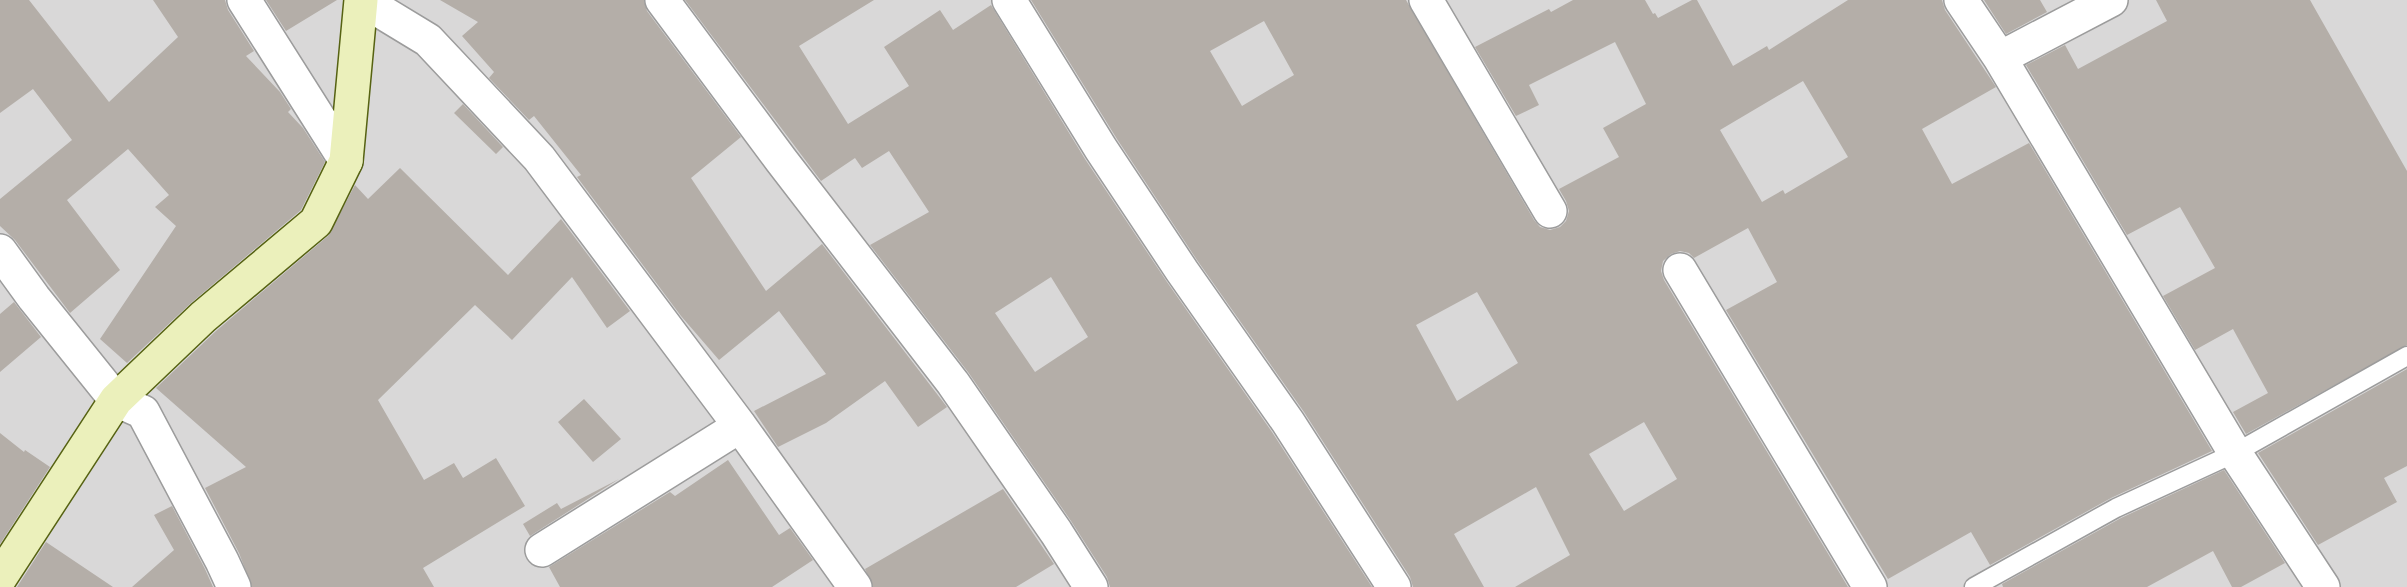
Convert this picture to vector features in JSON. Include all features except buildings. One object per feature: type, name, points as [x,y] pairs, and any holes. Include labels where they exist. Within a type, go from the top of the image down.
[{"type":"street","points":[[244,0],[346,161]]},
{"type":"street","points":[[0,578],[116,400],[203,317],[316,222],[346,161],[361,0],[428,40],[539,158],[740,426],[855,587]]},
{"type":"street","points":[[662,0],[788,169],[953,383],[1056,532],[1091,587]]},
{"type":"street","points":[[1009,0],[1101,148],[1182,270],[1288,422],[1394,587]]},
{"type":"street","points":[[1426,0],[1550,211]]},
{"type":"street","points":[[1961,0],[2000,58],[2235,453],[2322,587]]},
{"type":"street","points":[[2000,58],[2111,0]]},
{"type":"street","points":[[0,251],[34,298],[116,400],[143,412],[234,587]]},
{"type":"street","points":[[1680,270],[1870,587]]},
{"type":"street","points":[[542,550],[740,426]]},
{"type":"lane","points":[[1974,587],[2116,508],[2235,453],[2407,356]]},
{"type":"shaded area","points":[[0,0],[2407,0],[2407,587],[0,587]]}]
